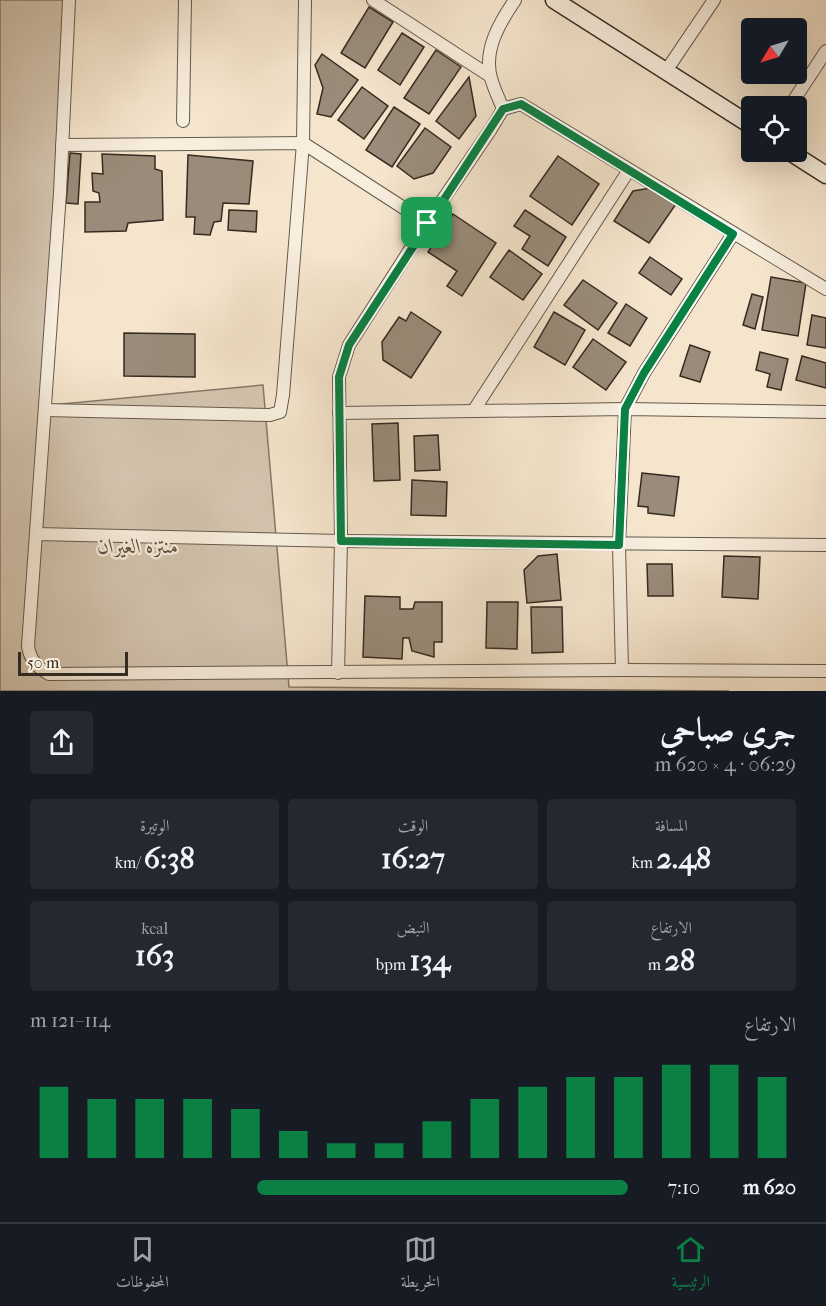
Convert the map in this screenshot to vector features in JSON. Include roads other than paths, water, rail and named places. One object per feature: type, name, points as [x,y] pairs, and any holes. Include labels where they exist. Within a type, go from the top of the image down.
[{"type":"street","points":[[69,0],[63,145],[29,656],[38,668],[49,674],[826,671]]},
{"type":"street","points":[[183,122],[185,0]]},
{"type":"street","points":[[45,411],[270,415],[280,412],[303,143],[305,0]]},
{"type":"street","points":[[373,0],[490,76]]},
{"type":"street","points":[[503,109],[490,76],[489,58],[493,40],[514,0]]},
{"type":"street","points":[[554,0],[741,119]]},
{"type":"street","points":[[666,71],[714,0]]},
{"type":"street","points":[[797,96],[826,51]]},
{"type":"street","points":[[338,673],[341,541],[339,377],[349,345],[503,109],[521,104],[826,289]]},
{"type":"street","points":[[63,145],[303,143],[427,223]]},
{"type":"street","points":[[806,162],[826,175]]},
{"type":"street","points":[[474,410],[629,170]]},
{"type":"street","points":[[622,670],[619,545],[625,409],[644,373],[733,234]]},
{"type":"street","points":[[339,413],[625,409],[826,412]]},
{"type":"street","points":[[36,534],[619,545],[826,545]]},
{"type":"park label","name":"منتزه الغيران","points":[[138,546]]}]
